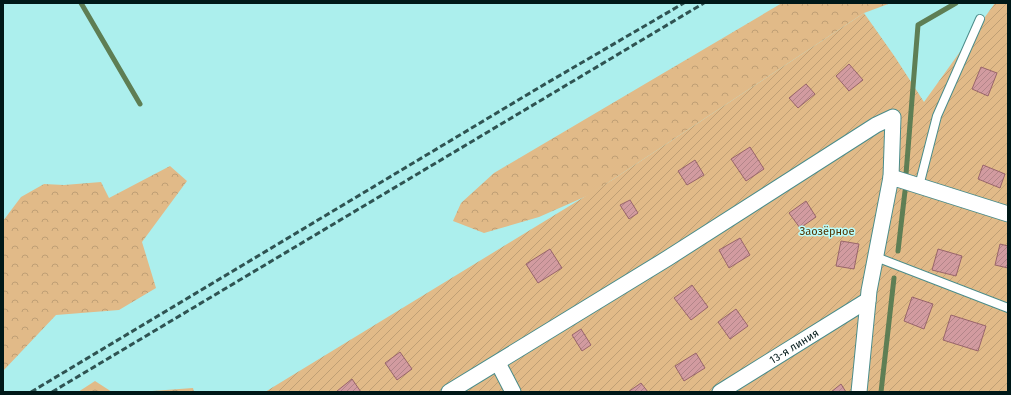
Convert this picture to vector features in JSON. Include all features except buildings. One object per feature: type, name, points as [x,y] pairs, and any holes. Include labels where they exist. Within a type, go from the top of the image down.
[{"type":"street","points":[[449,392],[668,258],[876,125],[893,117],[891,177],[868,300],[860,392]]},
{"type":"street","points":[[891,177],[1008,214]]},
{"type":"street","name":"13-я линия","points":[[720,392],[868,300]]},
{"type":"street","points":[[498,363],[513,392]]},
{"type":"lane","points":[[919,186],[937,116],[980,19]]},
{"type":"lane","points":[[876,257],[1008,308]]},
{"type":"green space","points":[[782,3],[891,3],[864,13],[589,195],[539,217],[484,233],[453,221],[461,203],[494,173]]},
{"type":"green space","name":"Заозёрное","points":[[995,3],[1008,3],[1008,392],[265,392],[612,180],[864,13],[924,102]]},
{"type":"green space","points":[[170,166],[187,181],[142,242],[156,288],[119,310],[56,315],[3,371],[3,221],[21,197],[44,184],[64,185],[101,182],[109,198]]},
{"type":"green space","points":[[95,381],[112,392],[78,392]]},
{"type":"green space","points":[[193,388],[194,392],[152,392],[152,391]]},
{"type":"waterway","points":[[81,3],[140,104]]},
{"type":"waterway","points":[[906,174],[918,25],[956,3]]},
{"type":"waterway","points":[[898,251],[905,191]]},
{"type":"waterway","points":[[881,392],[894,278]]},
{"type":"railway","points":[[31,392],[540,87],[684,3]]},
{"type":"railway","points":[[52,392],[704,3]]}]
